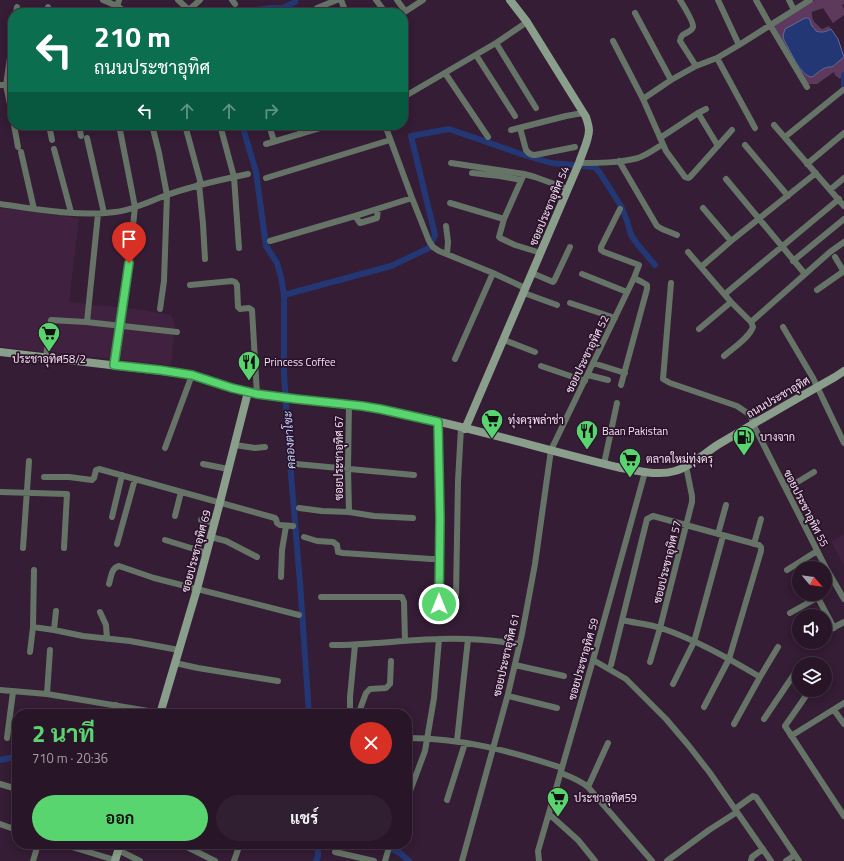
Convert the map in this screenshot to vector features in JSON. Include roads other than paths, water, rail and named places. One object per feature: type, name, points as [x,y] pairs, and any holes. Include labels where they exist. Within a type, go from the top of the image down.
[{"type":"main road","name":"ซอยประชาอุทิศ 54","points":[[463,428],[504,340],[579,163],[589,129],[583,113],[526,22],[510,0]]},
{"type":"main road","name":"ถนนประชาอุทิศ","points":[[0,352],[160,370],[192,375],[257,394],[380,409],[463,428],[604,464],[645,472],[659,473],[677,471],[712,448],[844,371]]},
{"type":"main road","name":"ซอยประชาอุทิศ 69","points":[[161,709],[207,553],[248,392]]},
{"type":"main road","points":[[115,861],[118,849]]},
{"type":"street","points":[[103,0],[117,6]]},
{"type":"street","points":[[178,0],[187,8]]},
{"type":"street","points":[[191,8],[200,0]]},
{"type":"street","points":[[317,8],[337,0]]},
{"type":"street","points":[[376,0],[382,8]]},
{"type":"street","points":[[408,9],[423,0]]},
{"type":"street","points":[[680,0],[693,26],[682,35],[680,41],[696,66]]},
{"type":"street","points":[[718,0],[739,45]]},
{"type":"street","points":[[756,0],[806,87]]},
{"type":"street","points":[[789,0],[794,10]]},
{"type":"street","points":[[643,99],[671,80],[696,66],[717,58],[739,45],[810,0]]},
{"type":"street","points":[[634,13],[671,80]]},
{"type":"street","points":[[408,95],[496,43],[526,22]]},
{"type":"street","points":[[613,41],[643,99],[666,151],[683,175],[688,178],[690,177],[732,130]]},
{"type":"street","points":[[496,43],[536,108]]},
{"type":"street","points":[[476,55],[515,116]]},
{"type":"street","points":[[717,58],[754,128]]},
{"type":"street","points":[[6,85],[8,71]]},
{"type":"street","points":[[445,73],[488,138]]},
{"type":"street","points":[[785,138],[843,90]]},
{"type":"street","points":[[579,163],[607,163],[638,158],[648,153],[661,141],[698,113],[706,109]]},
{"type":"street","points":[[512,130],[583,113]]},
{"type":"street","points":[[698,113],[718,146]]},
{"type":"street","points":[[774,125],[844,206]]},
{"type":"street","points":[[520,128],[526,150],[532,155],[535,156],[576,147]]},
{"type":"street","points":[[15,130],[34,208]]},
{"type":"street","points":[[50,130],[52,140]]},
{"type":"street","points":[[81,130],[84,137],[101,214],[86,322]]},
{"type":"street","points":[[114,365],[135,207],[120,130]]},
{"type":"street","points":[[153,130],[167,195],[164,281],[160,309]]},
{"type":"street","points":[[187,130],[200,184],[205,259]]},
{"type":"street","points":[[221,130],[234,177],[239,248]]},
{"type":"street","points":[[270,130],[274,142]]},
{"type":"street","points":[[300,130],[301,134]]},
{"type":"street","points":[[266,144],[313,130]]},
{"type":"street","points":[[387,130],[432,247],[493,273],[524,291],[557,305]]},
{"type":"street","points":[[807,164],[844,133]]},
{"type":"street","points":[[266,178],[390,140]]},
{"type":"street","points":[[745,145],[788,196]]},
{"type":"street","points":[[54,149],[71,212]]},
{"type":"street","points":[[618,161],[657,226],[677,235]]},
{"type":"street","points":[[451,163],[524,174],[568,189]]},
{"type":"street","points":[[472,173],[521,180]]},
{"type":"street","points":[[0,204],[101,214],[135,207],[200,184],[248,174]]},
{"type":"street","points":[[524,174],[504,219],[499,237],[515,245],[541,253]]},
{"type":"street","points":[[701,267],[758,219],[816,174]]},
{"type":"street","points":[[830,190],[844,178]]},
{"type":"street","points":[[726,179],[804,274]]},
{"type":"street","points":[[270,242],[355,216],[360,223],[375,219],[378,216],[378,209],[412,198]]},
{"type":"street","points":[[725,294],[839,199]]},
{"type":"street","points":[[450,203],[504,219]]},
{"type":"street","points":[[703,208],[731,241]]},
{"type":"street","name":"ซอยประชาอุทิศ 52","points":[[551,450],[628,292],[639,266],[601,250],[601,245],[620,209]]},
{"type":"street","points":[[793,261],[844,219]]},
{"type":"street","points":[[446,226],[448,242],[447,254]]},
{"type":"street","points":[[751,322],[804,274],[844,242]]},
{"type":"street","points":[[532,273],[553,282],[570,247]]},
{"type":"street","points":[[688,252],[731,302],[751,322],[753,327],[752,332],[724,356]]},
{"type":"street","points":[[817,290],[844,271],[835,257]]},
{"type":"street","points":[[456,359],[493,273]]},
{"type":"street","points":[[582,274],[628,292]]},
{"type":"street","points":[[621,386],[647,289],[647,285],[645,283],[634,278]]},
{"type":"street","points":[[190,285],[232,281],[237,285],[238,307],[240,309],[249,308],[252,310],[257,394]]},
{"type":"street","name":"ซอยประชาอุทิศ 55","points":[[671,282],[663,379],[670,383],[737,406],[749,414],[817,551],[844,599]]},
{"type":"street","points":[[699,329],[731,302]]},
{"type":"street","points":[[570,303],[615,318]]},
{"type":"street","points":[[46,357],[51,320],[86,322],[177,332]]},
{"type":"street","points":[[783,326],[810,373],[844,443]]},
{"type":"street","points":[[504,340],[535,352]]},
{"type":"street","points":[[593,363],[624,373]]},
{"type":"street","points":[[541,366],[586,378],[608,380]]},
{"type":"street","points":[[164,448],[192,375]]},
{"type":"street","points":[[604,464],[617,403]]},
{"type":"street","name":"ซอยประชาอุทิศ 67","points":[[349,405],[349,512]]},
{"type":"street","points":[[438,422],[440,518],[439,600],[452,598],[456,595],[458,481],[463,428]]},
{"type":"street","points":[[235,445],[248,448],[265,447]]},
{"type":"street","name":"ซอยประชาอุทิศ 61","points":[[462,861],[508,696],[515,665],[535,564],[551,450]]},
{"type":"street","points":[[23,548],[29,461]]},
{"type":"street","points":[[203,464],[228,469]]},
{"type":"street","points":[[296,464],[414,475]]},
{"type":"street","name":"ซอยประชาอุทิศ 57","points":[[650,662],[660,628],[692,499],[686,466]]},
{"type":"street","points":[[44,477],[69,477],[92,480],[96,470],[99,469],[275,518],[279,524],[290,526],[282,550],[281,577]]},
{"type":"street","name":"ซอยประชาอุทิศ 59","points":[[539,861],[538,851],[645,472]]},
{"type":"street","points":[[786,489],[814,472]]},
{"type":"street","points":[[112,517],[122,475]]},
{"type":"street","points":[[117,544],[135,479]]},
{"type":"street","points":[[0,492],[66,494],[64,548]]},
{"type":"street","points":[[175,516],[182,492]]},
{"type":"street","points":[[673,684],[694,642],[726,505]]},
{"type":"street","points":[[299,508],[349,512],[374,516],[413,518]]},
{"type":"street","points":[[611,665],[648,519],[653,516],[759,545],[761,547],[761,551],[729,659],[704,706]]},
{"type":"street","points":[[200,520],[215,523]]},
{"type":"street","points":[[754,544],[761,520]]},
{"type":"street","points":[[211,537],[226,541],[257,557]]},
{"type":"street","points":[[304,537],[317,541],[333,542],[337,545],[338,552],[343,553],[439,559]]},
{"type":"street","points":[[164,540],[207,553]]},
{"type":"street","points":[[787,570],[817,551]]},
{"type":"street","points":[[109,584],[113,570],[116,566],[119,566],[154,578],[298,615]]},
{"type":"street","points":[[30,652],[33,627],[34,570]]},
{"type":"street","points":[[832,590],[836,587]]},
{"type":"street","points":[[321,597],[402,597],[404,602],[405,641]]},
{"type":"street","points":[[790,613],[812,601]]},
{"type":"street","points":[[54,630],[56,611]]},
{"type":"street","points":[[100,612],[106,625],[107,639]]},
{"type":"street","points":[[622,620],[660,628],[694,642],[729,659],[760,677]]},
{"type":"street","points":[[832,625],[834,628],[844,622]]},
{"type":"street","points":[[33,627],[179,650]]},
{"type":"street","points":[[332,645],[356,645],[439,639],[468,639],[519,644]]},
{"type":"street","points":[[412,786],[428,739],[434,698],[439,639]]},
{"type":"street","points":[[457,742],[468,639]]},
{"type":"street","points":[[350,709],[356,645]]},
{"type":"street","points":[[734,724],[778,647]]},
{"type":"street","points":[[47,694],[50,650]]},
{"type":"street","points":[[593,660],[626,679],[666,719],[689,746],[771,861]]},
{"type":"street","points":[[360,709],[366,693],[370,689],[386,688],[390,684],[391,661]]},
{"type":"street","points":[[175,663],[278,681]]},
{"type":"street","points":[[515,665],[564,676]]},
{"type":"street","points":[[764,719],[792,677]]},
{"type":"street","points":[[0,690],[47,694],[135,709]]},
{"type":"street","points":[[7,738],[13,692]]},
{"type":"street","points":[[508,696],[557,708]]},
{"type":"street","points":[[805,697],[785,726],[844,816]]},
{"type":"street","points":[[791,736],[844,703]]},
{"type":"street","points":[[834,710],[844,724]]},
{"type":"street","points":[[412,738],[457,742],[493,748],[562,770],[588,787],[649,860]]},
{"type":"street","points":[[588,787],[608,742]]},
{"type":"street","points":[[447,800],[465,743]]},
{"type":"street","points":[[0,784],[12,788]]},
{"type":"street","points":[[667,861],[736,811],[753,796],[756,797],[799,861]]},
{"type":"street","points":[[549,814],[578,840],[595,861]]},
{"type":"street","points":[[0,824],[12,828]]},
{"type":"street","points":[[33,861],[37,849]]},
{"type":"street","points":[[78,849],[115,861]]},
{"type":"street","points":[[122,849],[140,861]]},
{"type":"street","points":[[191,849],[215,861]]},
{"type":"street","points":[[234,861],[238,849]]},
{"type":"street","points":[[385,861],[388,849]]},
{"type":"street","points":[[751,861],[752,857],[763,849]]},
{"type":"street","points":[[335,852],[374,861]]},
{"type":"street","points":[[786,861],[795,855]]},
{"type":"water","points":[[805,18],[809,18],[816,31],[824,32],[831,29],[838,39],[844,57],[832,67],[824,68],[812,77],[808,76],[799,67],[783,36],[785,29]]},
{"type":"waterway","name":"คลองตาโซะ","points":[[283,8],[295,2],[295,0]]},
{"type":"waterway","name":"คลองตาโซะ","points":[[270,8],[283,8]]},
{"type":"waterway","points":[[844,75],[844,85]]},
{"type":"waterway","points":[[284,295],[391,266],[429,248],[435,235],[411,136],[449,129],[551,163],[573,165]]},
{"type":"waterway","name":"คลองตาโซะ","points":[[243,130],[256,172],[266,246],[277,263],[284,295],[284,374],[309,709]]},
{"type":"waterway","points":[[583,166],[595,167],[600,173],[621,206],[631,235],[655,265]]},
{"type":"waterway","points":[[0,760],[12,758]]},
{"type":"waterway","points":[[316,861],[318,849]]},
{"type":"waterway","points":[[391,849],[400,853],[409,861]]},
{"type":"place","name":"ประชาอุทิศ58/2","points":[[49,352]]},
{"type":"place","name":"Princess Coffee","points":[[249,382]]},
{"type":"place","name":"ทุ่งครุพล่าช่า","points":[[492,440]]},
{"type":"place","name":"Baan Pakistan","points":[[587,450]]},
{"type":"place","name":"บางจาก","points":[[744,456]]},
{"type":"place","name":"ตลาดใหม่ทุ่งครุ","points":[[630,478]]},
{"type":"place","name":"ประชาอุทิศ59","points":[[558,818]]}]
